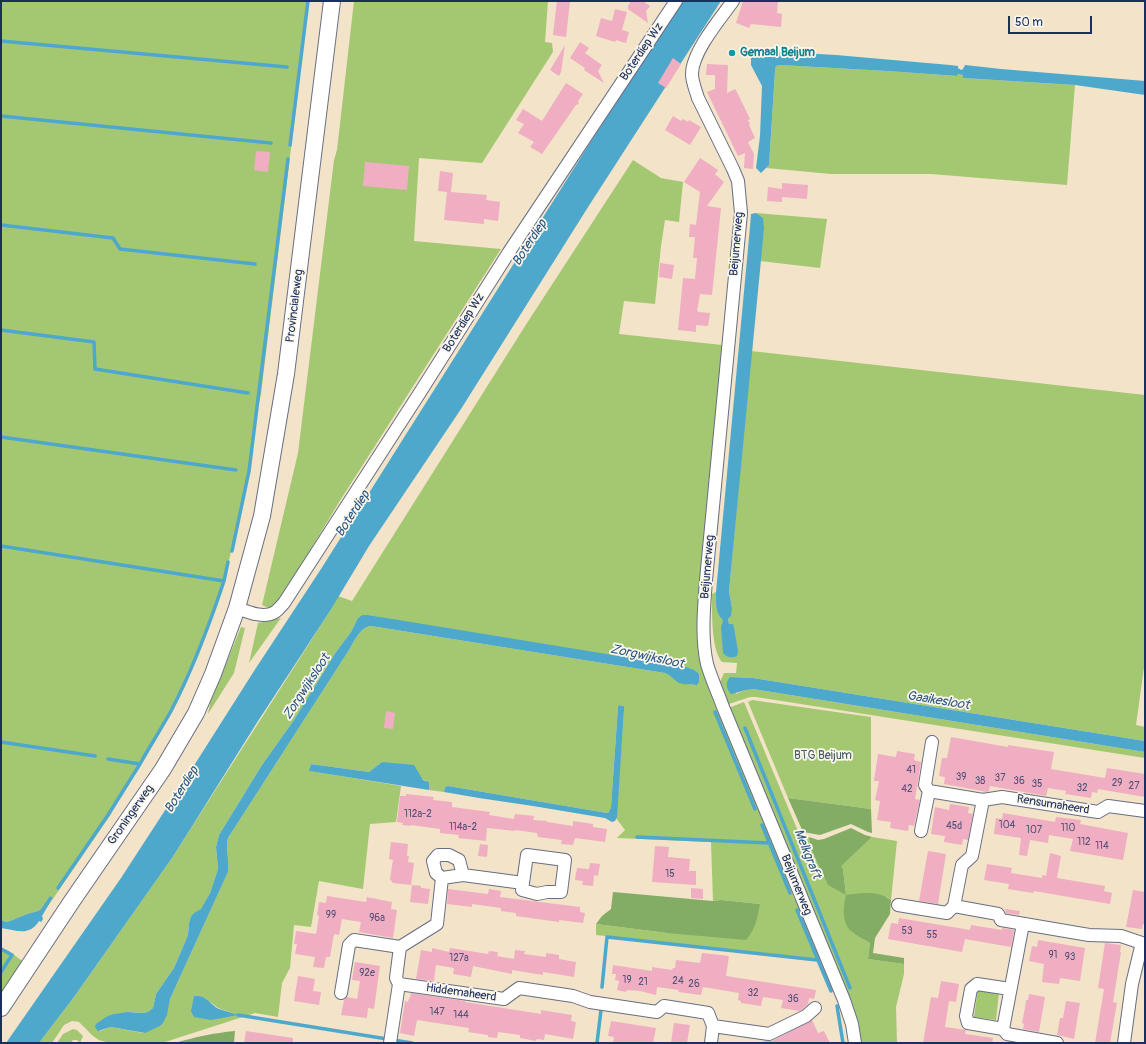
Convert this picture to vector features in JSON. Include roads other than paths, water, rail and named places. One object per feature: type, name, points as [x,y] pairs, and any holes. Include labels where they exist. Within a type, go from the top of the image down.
[{"type":"main road","name":"Provincialeweg","points":[[237,608],[262,516],[286,374],[332,1]]},
{"type":"main road","name":"Groningerweg","points":[[1,1008],[72,901],[164,769],[196,713],[213,674],[237,608]]},
{"type":"street","name":"Boterdiep Wz","points":[[237,608],[255,614],[267,615],[275,612],[284,603],[514,245],[676,1]]},
{"type":"street","name":"Beijumerweg","points":[[733,1],[699,50],[692,74],[698,98],[738,182],[741,214],[706,580],[704,644],[708,664],[723,708],[844,1000],[852,1024],[855,1043]]},
{"type":"street","points":[[921,831],[929,791],[925,785],[932,742]]},
{"type":"street","name":"Rensumaheerd","points":[[929,791],[983,800],[1002,797],[1098,812],[1108,806],[1145,811]]},
{"type":"street","points":[[898,905],[947,913],[954,906],[962,865],[972,856],[983,800]]},
{"type":"street","points":[[463,875],[459,860],[449,855],[438,855],[433,861],[436,873],[442,878],[463,875],[523,883]]},
{"type":"street","points":[[341,993],[349,945],[354,940],[400,948],[437,924],[442,878]]},
{"type":"street","points":[[954,906],[998,914],[1001,920],[1089,935],[1121,936],[1144,943],[1132,984],[1124,1043]]},
{"type":"street","points":[[1003,1029],[1024,924]]},
{"type":"street","points":[[391,1037],[399,984],[396,978],[400,948]]},
{"type":"street","name":"Hiddemaheerd","points":[[399,984],[504,999],[518,988],[573,996],[590,1002],[656,1012],[664,1006],[708,1013],[713,1026]]},
{"type":"street","points":[[1010,989],[977,984],[971,989],[966,1016],[968,1023],[1003,1029],[1007,1034],[1057,1043]]},
{"type":"street","points":[[711,1043],[713,1026],[769,1034],[806,1016],[815,1008]]},
{"type":"water","name":"Boterdiep","points":[[683,1],[721,1],[590,204],[461,409],[369,546],[330,611],[258,721],[172,858],[74,997],[39,1043],[6,1043],[121,878],[188,775],[321,569],[588,146]]},
{"type":"water","points":[[751,50],[836,55],[950,65],[958,66],[961,70],[965,65],[1145,81],[1145,95],[1075,85],[963,78],[963,75],[958,74],[957,76],[780,65],[776,66],[775,71],[769,165],[761,173],[756,168],[760,136],[762,86],[751,65]]},
{"type":"water","points":[[756,213],[763,218],[764,229],[729,591],[732,608],[731,616],[728,619],[729,624],[733,624],[738,651],[737,656],[728,657],[723,653],[721,627],[723,620],[717,611],[716,592],[751,214]]},
{"type":"water","points":[[362,615],[686,667],[699,674],[699,682],[696,686],[683,684],[679,683],[665,673],[371,626],[367,627],[355,639],[228,838],[228,872],[170,999],[167,1015],[163,1023],[145,1033],[111,1027],[98,1031],[95,1027],[96,1024],[113,1014],[128,1012],[143,1013],[148,1012],[153,1008],[156,994],[174,968],[188,935],[191,916],[201,909],[210,893],[218,869],[216,847],[219,835],[262,765],[294,720],[336,652],[351,632],[358,618]]},
{"type":"water","points":[[730,677],[753,678],[1145,741],[1145,752],[753,689],[731,694],[727,686],[727,681]]},
{"type":"water","points":[[619,705],[624,706],[624,710],[617,817],[615,821],[612,822],[605,818],[444,792],[445,787],[448,786],[607,813],[611,807]]},
{"type":"water","points":[[382,762],[414,765],[423,780],[429,782],[429,790],[309,771],[311,764],[369,772]]},
{"type":"water","points":[[50,896],[53,898],[42,916],[43,919],[31,929],[27,931],[17,931],[1,928],[1,920],[6,922],[38,911]]},
{"type":"water","points":[[194,996],[205,998],[219,1009],[238,1015],[211,1020],[194,1017],[191,1011]]},
{"type":"waterway","points":[[290,145],[308,1]]},
{"type":"waterway","points":[[1,41],[287,67]]},
{"type":"waterway","points":[[1,116],[271,143]]},
{"type":"waterway","points":[[232,551],[249,471],[288,159]]},
{"type":"waterway","points":[[1,225],[113,238],[120,249],[255,264]]},
{"type":"waterway","points":[[1,330],[94,342],[95,369],[248,393]]},
{"type":"waterway","points":[[1,437],[236,470]]},
{"type":"waterway","points":[[1,546],[224,581],[228,562]]},
{"type":"waterway","points":[[108,759],[140,764],[171,711],[186,679],[206,631],[224,581]]},
{"type":"waterway","points":[[715,712],[755,809]]},
{"type":"waterway","name":"Melkgraft","points":[[745,728],[850,988]]},
{"type":"waterway","points":[[1,742],[95,756]]},
{"type":"waterway","points":[[58,888],[108,815],[140,764]]},
{"type":"waterway","points":[[762,825],[790,893]]},
{"type":"waterway","points":[[637,837],[769,843]]},
{"type":"waterway","points":[[797,910],[831,991]]},
{"type":"waterway","points":[[602,987],[607,937],[817,960]]},
{"type":"waterway","points":[[1,949],[12,955],[1,972]]},
{"type":"waterway","points":[[837,1006],[843,1043]]},
{"type":"waterway","points":[[597,1043],[601,1010]]},
{"type":"waterway","points":[[238,1015],[412,1043]]},
{"type":"place","name":"Gemaal Beijum","points":[[732,53]]},
{"type":"water label","name":"Zorgwijksloot","points":[[647,657]]},
{"type":"water label","name":"Zorgwijksloot","points":[[307,687]]},
{"type":"water label","name":"Gaaikesloot","points":[[938,701]]},
{"type":"park label","name":"BTG Beijum","points":[[823,756]]}]
